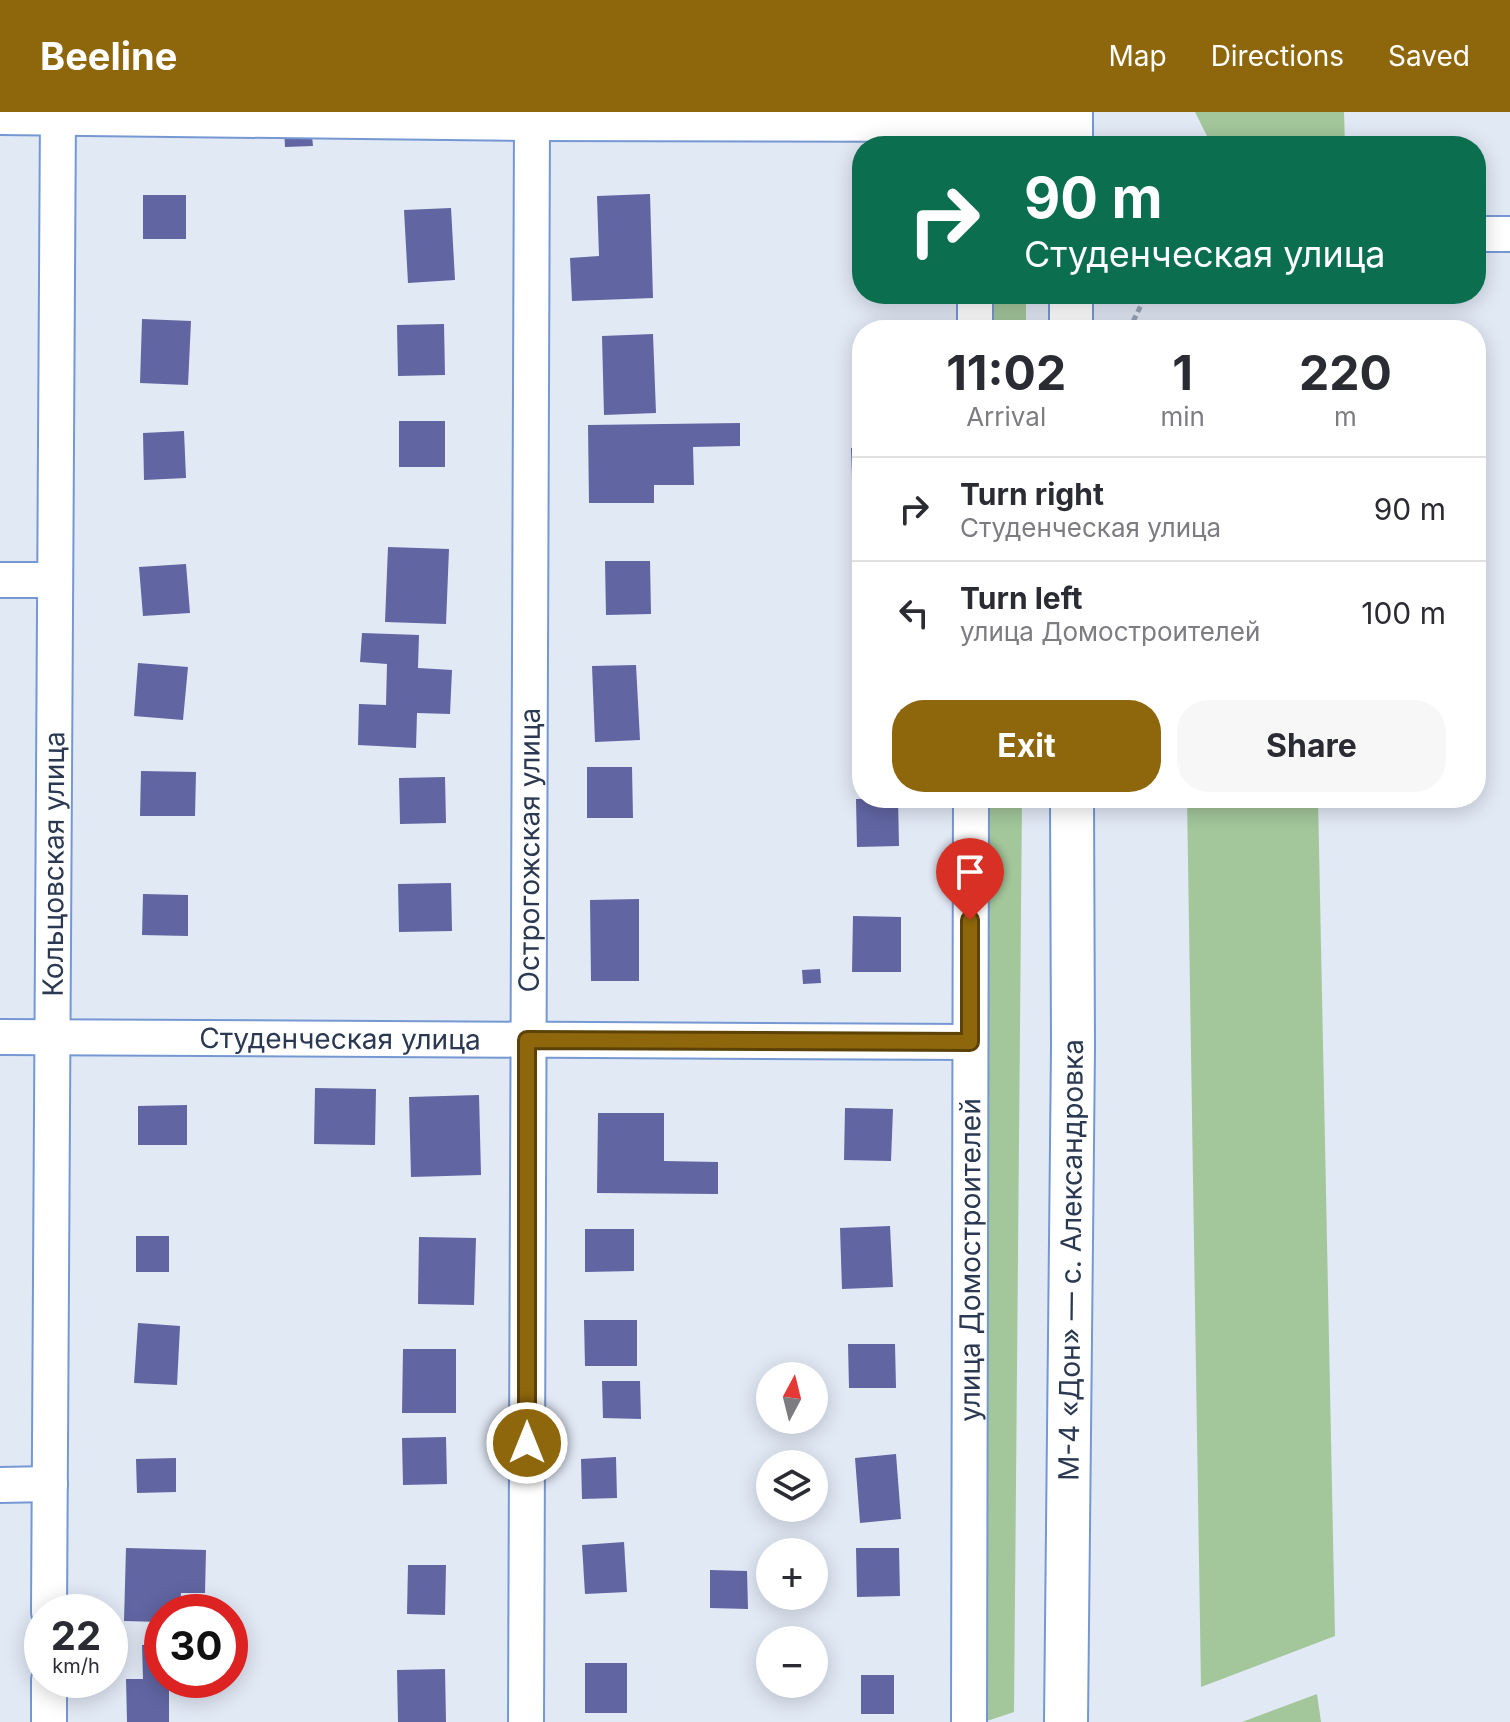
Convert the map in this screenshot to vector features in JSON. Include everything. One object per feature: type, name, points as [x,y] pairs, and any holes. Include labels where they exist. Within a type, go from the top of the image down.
[{"type":"main road","name":"М-4 «Дон» — с. Александровка","points":[[1066,1722],[1073,1048],[1072,808]]},
{"type":"street","points":[[0,117],[58,114],[976,135],[1071,127]]},
{"type":"street","name":"Кольцовская улица","points":[[49,1594],[58,114]]},
{"type":"street","name":"Острогожская улица","points":[[526,1722],[532,123]]},
{"type":"street","points":[[1486,234],[1510,234]]},
{"type":"street","points":[[0,580],[54,580]]},
{"type":"street","name":"улица Домостроителей","points":[[969,1722],[971,808]]},
{"type":"street","name":"Студенческая улица","points":[[0,1037],[970,1042]]},
{"type":"street","points":[[0,1485],[50,1484]]},
{"type":"street","points":[[49,1698],[49,1722]]},
{"type":"green space","points":[[1195,112],[1344,112],[1345,136],[1207,136]]},
{"type":"green space","points":[[990,304],[1026,304],[1026,320],[989,320]]},
{"type":"green space","points":[[987,808],[1022,808],[1014,1712],[984,1722]]},
{"type":"green space","points":[[1187,808],[1318,808],[1335,1636],[1201,1687]]},
{"type":"green space","points":[[1317,1694],[1321,1722],[1242,1722]]},
{"type":"building","points":[[311,126],[313,146],[285,147],[284,127]]},
{"type":"building","points":[[650,194],[653,298],[572,301],[570,258],[599,256],[597,196]]},
{"type":"building","points":[[143,195],[186,195],[186,239],[143,239]]},
{"type":"building","points":[[451,208],[455,280],[408,283],[404,210]]},
{"type":"building","points":[[142,319],[191,321],[188,385],[140,383]]},
{"type":"building","points":[[444,324],[445,375],[398,376],[397,325]]},
{"type":"building","points":[[653,334],[656,413],[604,415],[602,336]]},
{"type":"building","points":[[399,421],[445,421],[445,467],[399,467]]},
{"type":"building","points":[[740,423],[740,446],[693,447],[694,485],[654,485],[654,503],[589,503],[588,425]]},
{"type":"building","points":[[184,431],[186,478],[144,480],[143,433]]},
{"type":"building","points":[[388,547],[449,549],[446,624],[385,622]]},
{"type":"building","points":[[605,561],[650,561],[651,614],[606,615]]},
{"type":"building","points":[[186,564],[190,613],[143,616],[139,567]]},
{"type":"building","points":[[362,633],[419,635],[418,668],[452,670],[450,714],[417,713],[416,748],[358,745],[359,704],[386,705],[387,664],[360,662]]},
{"type":"building","points":[[138,663],[188,667],[183,720],[134,716]]},
{"type":"building","points":[[636,665],[640,740],[595,742],[592,666]]},
{"type":"building","points":[[587,767],[632,767],[633,818],[587,818]]},
{"type":"building","points":[[141,771],[196,772],[195,816],[140,816]]},
{"type":"building","points":[[445,777],[446,823],[400,824],[399,778]]},
{"type":"building","points":[[856,808],[898,808],[899,846],[857,847]]},
{"type":"building","points":[[451,883],[452,931],[399,932],[398,884]]},
{"type":"building","points":[[143,894],[188,895],[188,936],[142,935]]},
{"type":"building","points":[[639,899],[639,981],[591,981],[590,900]]},
{"type":"building","points":[[853,916],[901,917],[901,972],[852,972]]},
{"type":"building","points":[[820,969],[821,983],[803,984],[802,970]]},
{"type":"building","points":[[315,1088],[376,1089],[375,1145],[314,1144]]},
{"type":"building","points":[[479,1095],[481,1175],[411,1177],[409,1097]]},
{"type":"building","points":[[187,1105],[187,1145],[138,1145],[138,1106]]},
{"type":"building","points":[[845,1108],[893,1109],[891,1161],[844,1160]]},
{"type":"building","points":[[598,1113],[664,1113],[664,1161],[718,1162],[718,1194],[597,1193]]},
{"type":"building","points":[[890,1226],[893,1287],[842,1289],[840,1228]]},
{"type":"building","points":[[585,1229],[634,1229],[634,1271],[585,1272]]},
{"type":"building","points":[[136,1236],[169,1236],[169,1272],[136,1272]]},
{"type":"building","points":[[419,1237],[476,1238],[474,1305],[418,1304]]},
{"type":"building","points":[[584,1320],[637,1320],[637,1366],[585,1366]]},
{"type":"building","points":[[138,1323],[180,1326],[177,1385],[134,1383]]},
{"type":"building","points":[[848,1344],[895,1344],[896,1388],[849,1388]]},
{"type":"building","points":[[403,1349],[456,1349],[456,1413],[402,1413]]},
{"type":"building","points":[[602,1381],[640,1381],[641,1419],[603,1418]]},
{"type":"building","points":[[446,1437],[447,1484],[403,1485],[402,1438]]},
{"type":"building","points":[[896,1454],[901,1519],[860,1523],[855,1458]]},
{"type":"building","points":[[616,1457],[617,1498],[582,1499],[581,1459]]},
{"type":"building","points":[[176,1458],[176,1492],[137,1493],[136,1459]]},
{"type":"building","points":[[624,1542],[627,1592],[585,1594],[582,1545]]},
{"type":"building","points":[[126,1548],[206,1550],[205,1593],[144,1594],[144,1622],[128,1621],[128,1594],[125,1594]]},
{"type":"building","points":[[856,1548],[899,1548],[900,1596],[857,1597]]},
{"type":"building","points":[[408,1565],[446,1565],[445,1615],[407,1614]]},
{"type":"building","points":[[710,1570],[747,1571],[748,1609],[710,1608]]},
{"type":"building","points":[[142,1645],[144,1698],[169,1698],[169,1722],[127,1722],[128,1679],[143,1679]]},
{"type":"building","points":[[585,1663],[627,1663],[627,1713],[585,1713]]},
{"type":"building","points":[[445,1669],[446,1722],[398,1722],[397,1670]]},
{"type":"building","points":[[861,1675],[894,1675],[894,1714],[861,1714]]},
{"type":"route","points":[[527,1443],[527,1040],[970,1042],[970,920]]}]
